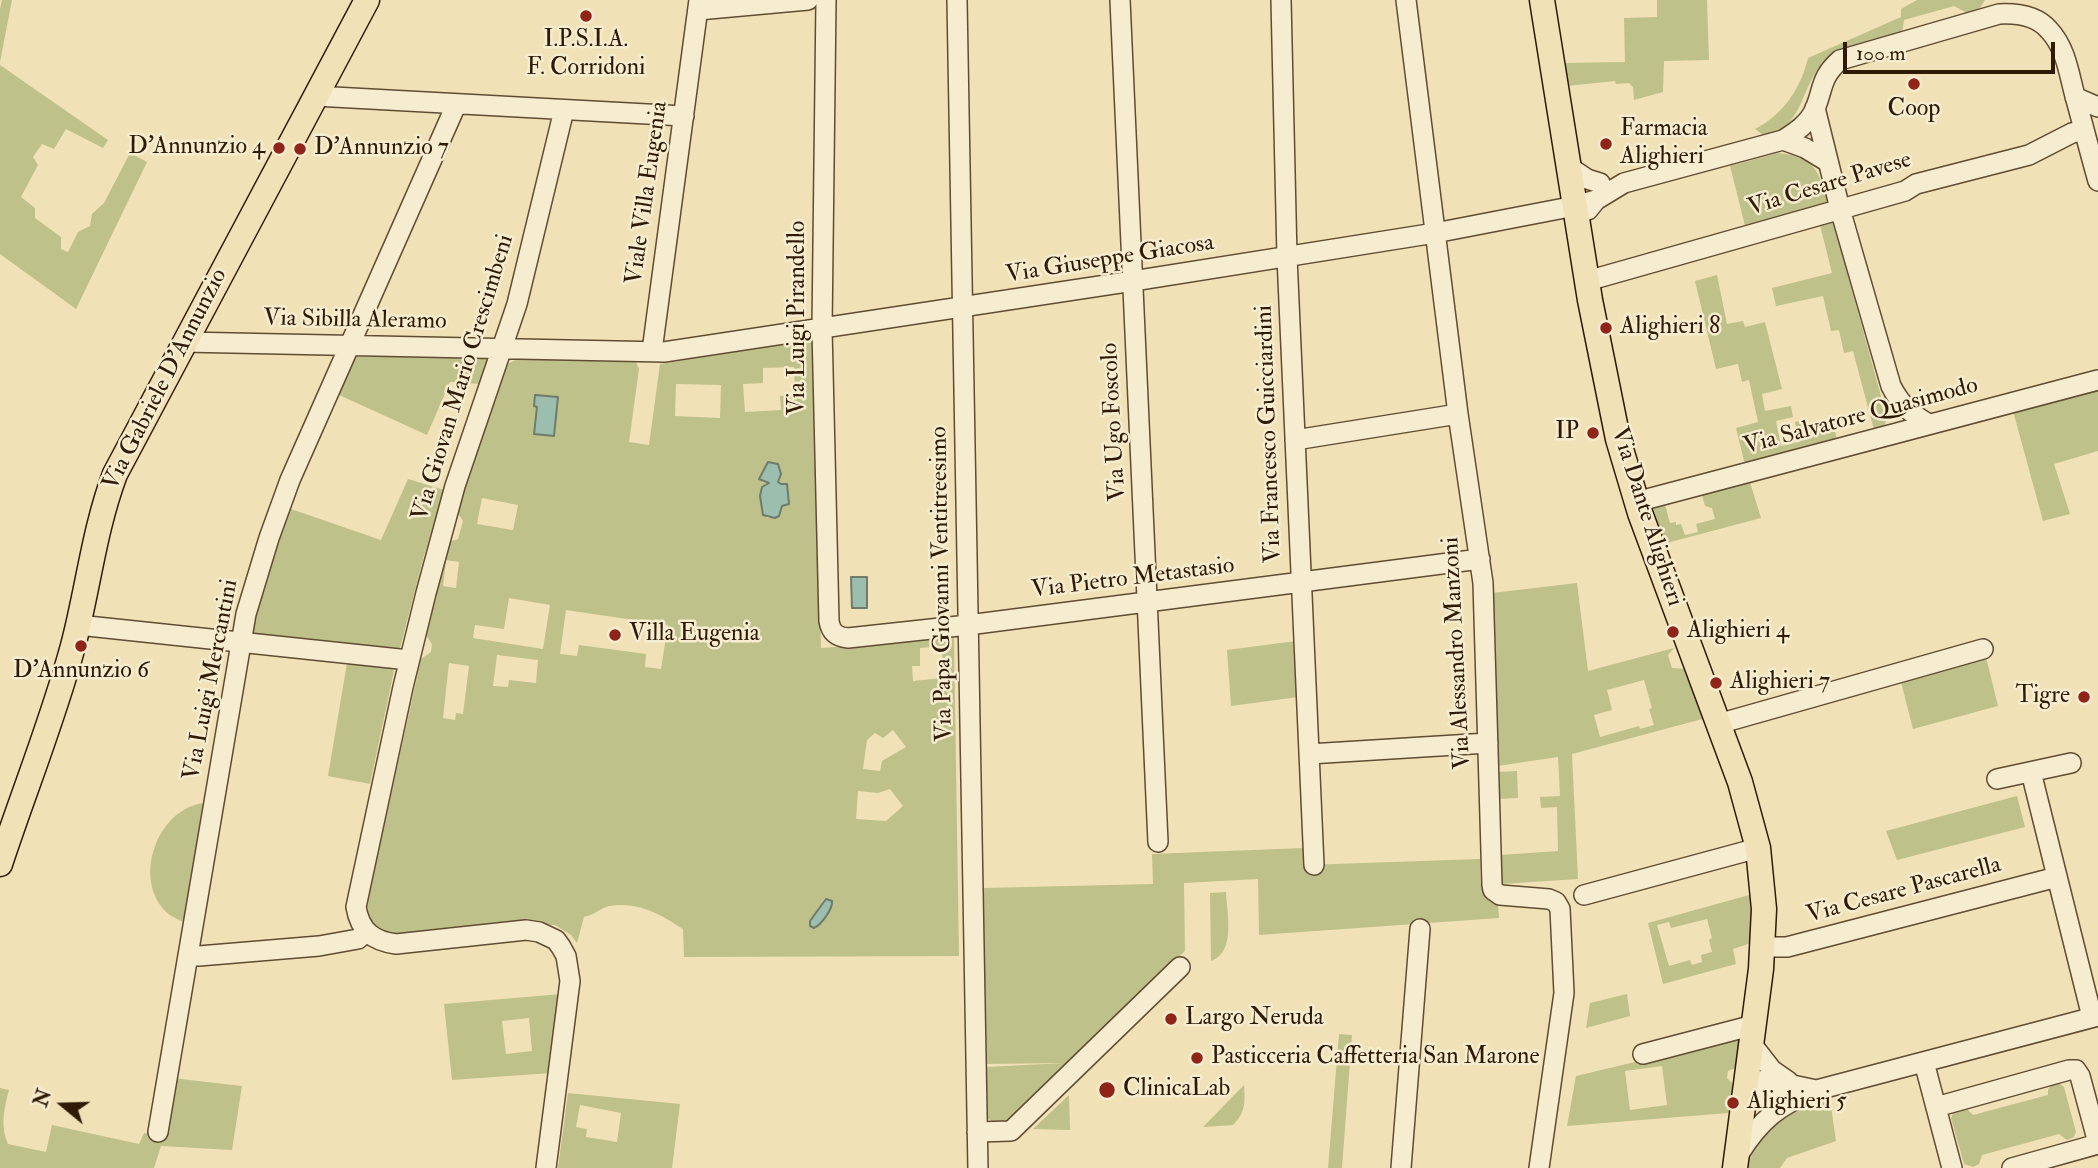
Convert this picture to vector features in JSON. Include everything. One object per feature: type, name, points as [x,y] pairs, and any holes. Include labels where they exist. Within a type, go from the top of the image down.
[{"type":"main road","name":"Via Gabriele D'Annunzio","points":[[0,864],[58,697],[78,625],[102,511],[115,474],[368,0]]},
{"type":"main road","name":"Via Dante Alighieri","points":[[1542,0],[1569,167],[1590,196],[1579,233],[1612,411],[1636,502],[1740,782],[1758,848],[1764,909],[1762,947],[1736,1163]]},
{"type":"street","points":[[699,5],[808,0]]},
{"type":"street","name":"Via Luigi Pirandello","points":[[825,0],[822,329],[829,621],[835,634]]},
{"type":"street","name":"Via Papa Giovanni Ventitreesimo","points":[[957,0],[978,1168]]},
{"type":"street","name":"Via Ugo Foscolo","points":[[1120,0],[1158,842]]},
{"type":"street","name":"Via Francesco Guicciardini","points":[[1281,0],[1287,257],[1314,865]]},
{"type":"street","name":"Via Alessandro Manzoni","points":[[1406,0],[1458,414],[1480,559],[1493,890],[1504,896],[1549,899],[1556,902],[1560,909],[1564,993],[1539,1168]]},
{"type":"street","name":"Viale Villa Eugenia","points":[[652,351],[699,5]]},
{"type":"street","points":[[1590,196],[1624,183],[1783,140],[1801,128],[1815,108],[1822,83],[1831,68],[1840,60],[1999,7],[2038,21],[2048,29],[2062,50],[2098,181]]},
{"type":"street","points":[[315,96],[684,116]]},
{"type":"street","points":[[2075,97],[2098,107]]},
{"type":"street","name":"Via Luigi Mercantini","points":[[158,1132],[246,614],[278,511],[456,105]]},
{"type":"street","points":[[1815,108],[1840,209],[1891,386],[1899,401],[1929,424]]},
{"type":"street","name":"Via Giovan Mario Crescimbeni","points":[[366,932],[358,918],[357,895],[409,660],[444,524],[517,304],[564,110]]},
{"type":"street","name":"Via Cesare Pavese","points":[[1587,281],[1905,191],[1916,184],[2029,155],[2072,133],[2084,130]]},
{"type":"street","points":[[1783,140],[1805,148],[1828,162]]},
{"type":"street","name":"Via Giuseppe Giacosa","points":[[652,351],[664,352],[963,308],[1435,233],[1590,196]]},
{"type":"street","name":"Via Sibilla Aleramo","points":[[184,342],[652,351]]},
{"type":"street","name":"Via Salvatore Quasimodo","points":[[1636,502],[2098,380]]},
{"type":"street","points":[[1295,440],[1458,414]]},
{"type":"street","name":"Via Pietro Metastasio","points":[[835,634],[849,638],[968,625],[1480,559]]},
{"type":"street","points":[[78,625],[409,660]]},
{"type":"street","points":[[1718,724],[1983,649]]},
{"type":"street","points":[[1309,754],[1488,743]]},
{"type":"street","points":[[1997,779],[2071,763]]},
{"type":"street","points":[[1746,1082],[1769,1080],[1793,1091],[1817,1090],[2095,1016],[2031,772]]},
{"type":"street","points":[[1584,895],[1758,848]]},
{"type":"street","name":"Via Cesare Pascarella","points":[[1762,947],[1787,947],[2057,877]]},
{"type":"street","points":[[1401,1168],[1420,929]]},
{"type":"street","points":[[188,955],[320,946],[358,939],[366,932],[379,940],[397,944],[526,930],[556,940],[566,956],[570,982],[546,1168]]},
{"type":"street","points":[[977,1132],[1011,1131],[1180,967]]},
{"type":"street","points":[[1643,1054],[1753,1034],[1772,1070],[1793,1091]]},
{"type":"street","points":[[1924,1062],[1952,1168]]},
{"type":"street","points":[[1936,1107],[2073,1070],[2080,1076],[2098,1144],[2011,1168]]},
{"type":"street","points":[[1736,1163],[1758,1126],[1793,1091]]},
{"type":"green space","points":[[2,0],[12,0],[0,62],[0,9]]},
{"type":"green space","points":[[1657,0],[1707,0],[1709,60],[1664,61],[1663,92],[1634,100],[1633,87],[1629,83],[1616,84],[1615,81],[1567,86],[1564,63],[1625,62],[1624,18],[1657,17]]},
{"type":"green space","points":[[1917,0],[1985,0],[1980,8],[1967,13],[1954,6],[1904,20],[1902,34],[1836,53],[1821,65],[1797,112],[1784,128],[1763,135],[1755,129],[1774,116],[1789,100],[1801,80],[1808,58],[1901,17],[1901,9]]},
{"type":"green space","points":[[0,65],[108,140],[103,148],[66,129],[54,149],[42,144],[33,157],[38,165],[21,197],[35,208],[35,218],[61,237],[61,249],[68,252],[78,232],[90,226],[92,214],[104,203],[130,153],[147,162],[76,309],[0,254]]},
{"type":"green space","points":[[1778,153],[1800,158],[1814,168],[1828,204],[1745,226],[1730,166]]},
{"type":"green space","points":[[1833,221],[1887,418],[1884,427],[1874,430],[1853,351],[1844,353],[1839,330],[1831,331],[1823,296],[1776,306],[1772,288],[1832,273],[1820,225]]},
{"type":"green space","points":[[1717,275],[1727,324],[1743,321],[1745,327],[1765,322],[1782,389],[1762,394],[1765,411],[1791,406],[1793,417],[1776,421],[1781,446],[1799,442],[1795,422],[1806,419],[1809,432],[1834,426],[1837,440],[1745,465],[1736,428],[1758,422],[1749,380],[1742,382],[1738,364],[1716,369],[1695,281]]},
{"type":"green space","points":[[809,340],[814,344],[821,648],[954,638],[959,956],[684,957],[683,929],[657,914],[630,905],[609,906],[584,917],[577,943],[571,935],[555,925],[525,924],[403,937],[383,933],[369,922],[367,904],[421,659],[431,652],[432,644],[426,635],[449,542],[458,539],[463,521],[457,512],[507,364],[518,359],[636,362],[639,369],[629,442],[649,445],[660,364]],"holes":[[[794,367],[795,395],[780,396],[781,410],[745,412],[743,384],[763,383],[763,368]],[[676,384],[721,385],[720,418],[675,416]],[[764,473],[778,479],[789,505],[782,505],[779,516],[767,518],[769,483],[762,482]],[[482,498],[518,505],[513,530],[477,524]],[[446,560],[459,562],[456,588],[443,586]],[[509,598],[550,605],[543,649],[473,638],[475,625],[504,629]],[[566,610],[668,625],[661,669],[645,667],[646,654],[579,645],[577,656],[560,654]],[[942,646],[943,678],[913,681],[912,666],[920,666],[920,648]],[[497,655],[538,660],[536,683],[509,680],[508,687],[493,686]],[[449,663],[469,666],[463,714],[456,713],[455,720],[443,718]],[[893,730],[906,747],[882,761],[880,771],[863,769],[867,740],[875,733],[883,738]],[[890,789],[903,806],[886,821],[856,819],[858,791],[878,793]]]},
{"type":"green space","points":[[471,356],[488,359],[480,384],[450,382],[427,435],[337,394],[355,357]]},
{"type":"green space","points":[[2098,389],[2098,451],[2054,464],[2070,514],[2043,521],[2013,411]]},
{"type":"green space","points":[[408,479],[444,490],[399,652],[252,635],[249,631],[288,508],[381,540]]},
{"type":"green space","points":[[1749,479],[1761,518],[1663,544],[1649,505],[1664,501],[1670,523],[1681,524],[1685,535],[1698,532],[1696,524],[1715,519],[1712,508],[1705,506],[1701,492]]},
{"type":"green space","points":[[1577,583],[1588,671],[1674,648],[1668,655],[1672,668],[1687,669],[1706,718],[1572,754],[1578,879],[1501,884],[1500,855],[1558,851],[1557,807],[1541,808],[1540,797],[1560,796],[1558,757],[1497,766],[1492,593]],"holes":[[[1644,680],[1652,708],[1649,709],[1654,725],[1640,729],[1639,726],[1600,737],[1594,715],[1612,710],[1607,690]]]},
{"type":"green space","points":[[1296,641],[1298,697],[1231,706],[1227,650]]},
{"type":"green space","points":[[1986,657],[1998,706],[1913,729],[1901,682]]},
{"type":"green space","points":[[347,663],[391,668],[394,671],[370,784],[328,776]]},
{"type":"green space","points":[[1517,771],[1518,798],[1498,799],[1497,772]]},
{"type":"green space","points":[[2017,796],[2025,827],[1897,860],[1886,831]]},
{"type":"green space","points":[[205,803],[185,923],[170,915],[158,901],[152,885],[154,849],[173,818],[188,808]]},
{"type":"green space","points":[[1303,848],[1305,865],[1480,859],[1483,893],[1498,905],[1499,918],[1259,935],[1258,879],[1184,883],[1185,951],[1009,1122],[994,1122],[986,1118],[986,1067],[1064,1063],[985,1064],[983,888],[1153,884],[1152,854]]},
{"type":"green space","points":[[1226,892],[1227,941],[1224,950],[1211,961],[1210,893]]},
{"type":"green space","points":[[1753,894],[1751,943],[1733,949],[1736,964],[1663,984],[1648,923]],"holes":[[[1707,919],[1712,938],[1709,940],[1712,952],[1701,955],[1702,962],[1692,965],[1690,960],[1669,966],[1657,925],[1669,922],[1671,928]]]},
{"type":"green space","points":[[561,994],[551,1073],[452,1080],[444,1004]],"holes":[[[529,1018],[532,1051],[506,1054],[502,1021]]]},
{"type":"green space","points":[[1627,994],[1630,1016],[1586,1028],[1590,1003]]},
{"type":"green space","points":[[1339,1034],[1352,1035],[1342,1168],[1328,1168]]},
{"type":"green space","points":[[1740,1037],[1736,1068],[1728,1071],[1727,1078],[1735,1086],[1732,1109],[1728,1113],[1567,1126],[1576,1076]],"holes":[[[1662,1066],[1667,1105],[1630,1110],[1625,1071]]]},
{"type":"green space","points":[[172,1078],[242,1086],[232,1150],[161,1146],[154,1168],[0,1168],[0,1088],[9,1090],[3,1124],[8,1144],[46,1152],[52,1125],[139,1144],[144,1133],[162,1135]]},
{"type":"green space","points":[[2054,1083],[2064,1087],[2076,1132],[2074,1137],[2067,1140],[2059,1134],[1982,1155],[1979,1164],[1973,1167],[1964,1164],[1951,1118],[1955,1108],[1966,1108],[1973,1115],[2048,1095],[2048,1089]]},
{"type":"green space","points":[[1244,1085],[1244,1106],[1233,1125],[1203,1127]]},
{"type":"green space","points":[[568,1093],[680,1104],[672,1168],[558,1168]],"holes":[[[580,1105],[621,1113],[617,1142],[586,1137],[587,1129],[576,1127]]]},
{"type":"green space","points":[[1069,1095],[1070,1130],[1033,1129]]},
{"type":"green space","points":[[1830,1099],[1836,1141],[1787,1158],[1780,1168],[1748,1168],[1759,1141],[1778,1122],[1803,1108]]},
{"type":"shaded area","points":[[535,395],[558,397],[554,436],[534,434],[537,407],[534,406]]},
{"type":"shaded area","points":[[768,462],[778,464],[781,474],[778,482],[787,484],[789,504],[782,506],[779,516],[775,518],[763,515],[760,496],[762,487],[769,483],[759,479]]},
{"type":"shaded area","points":[[851,577],[867,577],[867,608],[852,608]]},
{"type":"shaded area","points":[[826,899],[832,901],[831,908],[817,926],[810,926],[810,921]]},
{"type":"place","name":"I.P.S.I.A. F. Corridoni","points":[[586,16]]},
{"type":"place","name":"Coop","points":[[1914,84]]},
{"type":"place","name":"Farmacia Alighieri","points":[[1606,144]]},
{"type":"place","name":"D'Annunzio 4","points":[[279,148]]},
{"type":"place","name":"D'Annunzio 7","points":[[300,149]]},
{"type":"place","name":"Alighieri 8","points":[[1606,328]]},
{"type":"place","name":"IP","points":[[1593,433]]},
{"type":"place","name":"Alighieri 4","points":[[1673,632]]},
{"type":"place","name":"Villa Eugenia","points":[[615,635]]},
{"type":"place","name":"D'Annunzio 6","points":[[81,646]]},
{"type":"place","name":"Alighieri 7","points":[[1716,683]]},
{"type":"place","name":"Tigre","points":[[2084,697]]},
{"type":"place","name":"Largo Neruda","points":[[1171,1019]]},
{"type":"place","name":"Pasticceria Caffetteria San Marone","points":[[1197,1058]]},
{"type":"place","name":"ClinicaLab","points":[[1107,1090]]},
{"type":"place","name":"Alighieri 5","points":[[1733,1103]]}]
